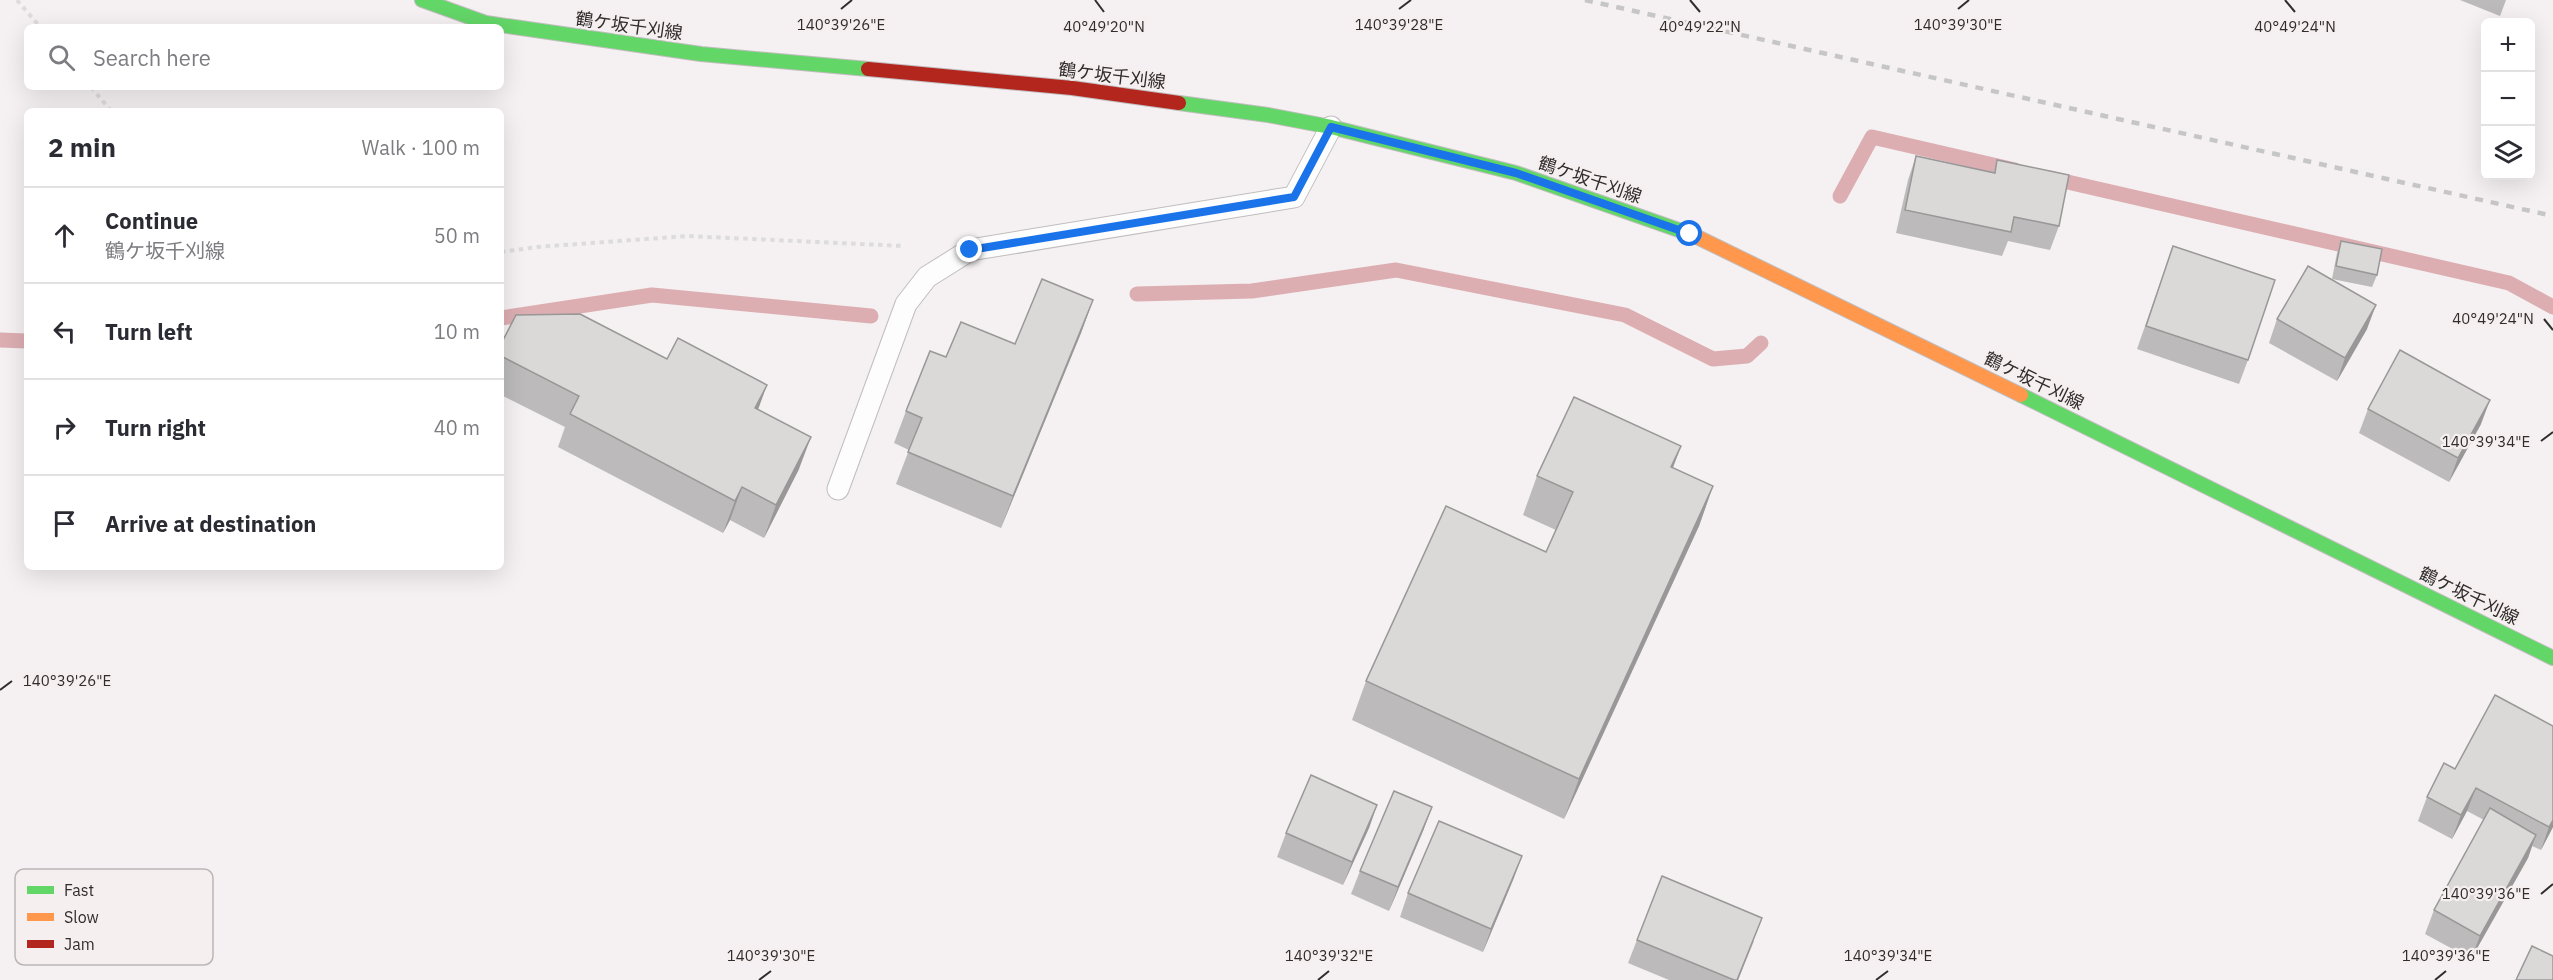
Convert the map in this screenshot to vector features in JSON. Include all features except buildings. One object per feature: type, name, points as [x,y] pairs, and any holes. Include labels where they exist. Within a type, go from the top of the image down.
[{"type":"main road","name":"鶴ケ坂千刈線","points":[[422,0],[493,24]]},
{"type":"main road","name":"鶴ケ坂千刈線","points":[[504,26],[701,54],[1072,88],[1268,114],[1331,127],[1516,173],[1690,234],[1813,292],[2553,658]]},
{"type":"lane","points":[[838,489],[906,304],[927,277],[970,250],[1294,197],[1331,127]]},
{"type":"path","points":[[17,0],[37,24]]},
{"type":"path","points":[[94,90],[108,108]]},
{"type":"path","points":[[504,252],[687,236],[970,250]]},
{"type":"waterway","points":[[1840,196],[1872,137],[2015,170]]},
{"type":"waterway","points":[[2050,178],[2509,283],[2553,307]]},
{"type":"waterway","points":[[1137,294],[1252,291],[1396,270],[1625,315],[1713,359],[1747,356],[1761,343]]},
{"type":"waterway","points":[[504,318],[652,295],[871,316]]},
{"type":"waterway","points":[[0,340],[24,341]]},
{"type":"railway","points":[[1585,0],[2553,216]]},
{"type":"traffic: fast","points":[[422,0],[493,24]]},
{"type":"traffic: fast","points":[[504,26],[701,54],[868,69]]},
{"type":"traffic: fast","points":[[1179,103],[1268,115],[1331,127],[1516,173],[1693,235]]},
{"type":"traffic: fast","points":[[2021,395],[2553,658]]},
{"type":"traffic: slow","points":[[1693,235],[2021,395]]},
{"type":"traffic: jam","points":[[868,69],[1072,88],[1179,103]]},
{"type":"route","points":[[970,250],[1294,197],[1331,127],[1516,173],[1690,234]]}]
